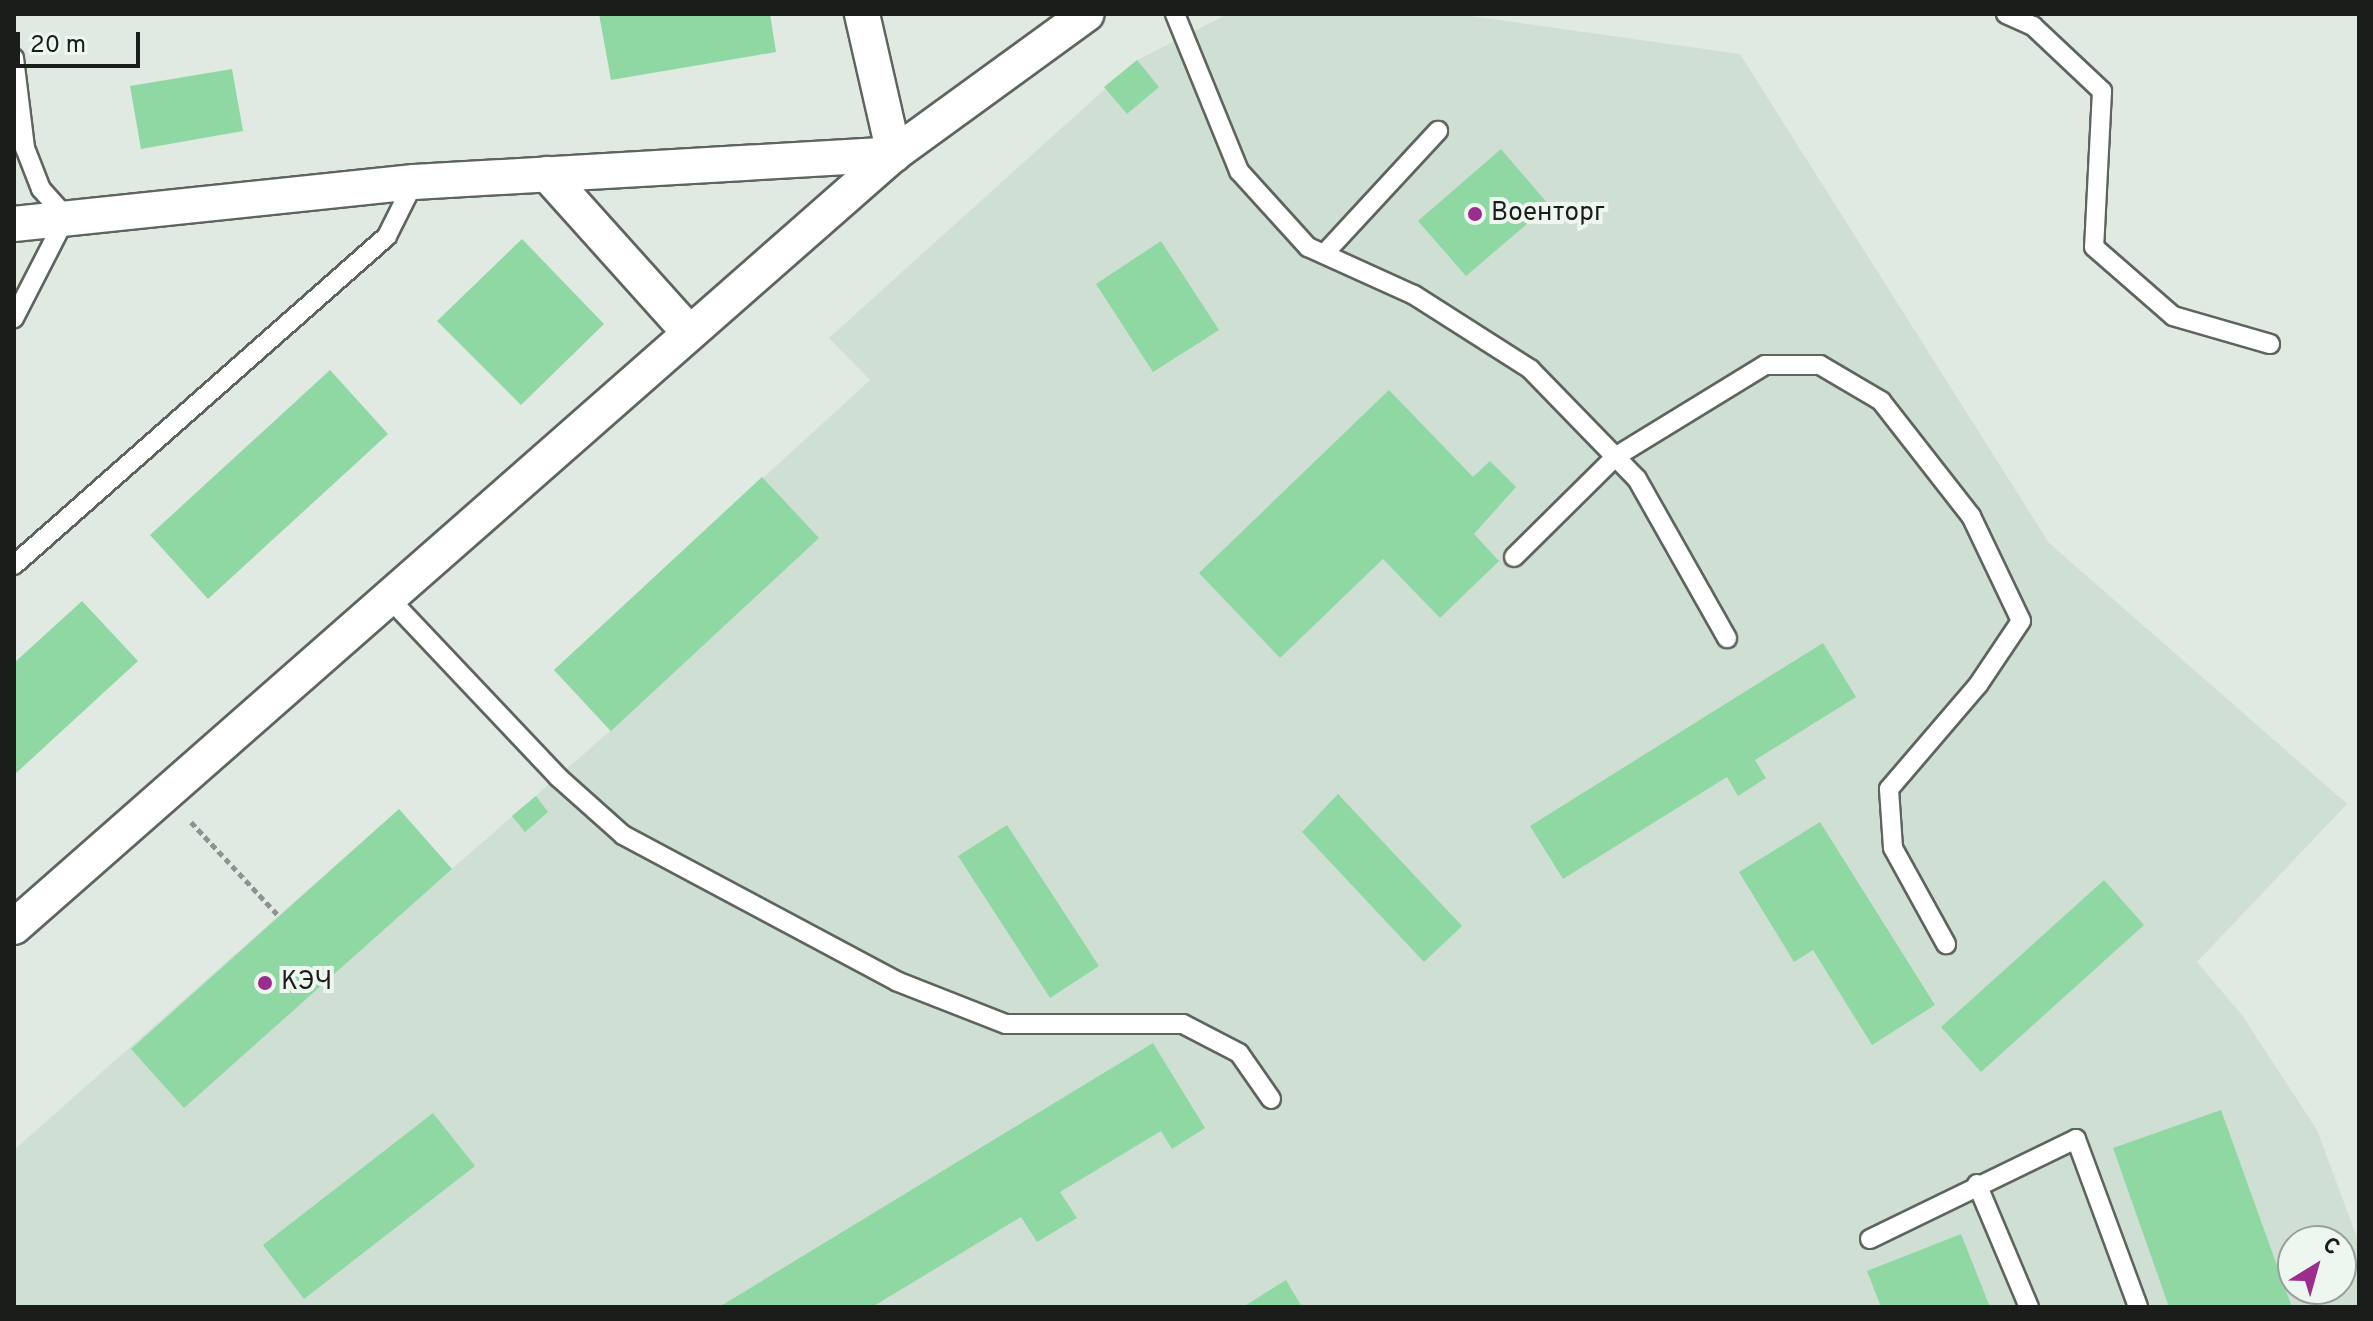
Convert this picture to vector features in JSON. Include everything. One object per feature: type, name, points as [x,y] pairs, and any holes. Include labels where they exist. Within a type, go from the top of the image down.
[{"type":"street","points":[[862,14],[894,154]]},
{"type":"street","points":[[14,927],[164,792],[894,154],[1086,14]]},
{"type":"street","points":[[14,224],[414,182],[894,154]]},
{"type":"street","points":[[547,174],[689,332]]},
{"type":"lane","points":[[1175,14],[1239,171],[1308,247],[1414,295],[1530,369],[1637,479],[1727,638]]},
{"type":"lane","points":[[2006,14],[2033,26],[2102,91],[2094,247],[2173,316],[2270,344]]},
{"type":"lane","points":[[14,58],[25,148],[41,189],[66,217],[14,318]]},
{"type":"lane","points":[[1324,254],[1438,131]]},
{"type":"lane","points":[[14,565],[387,236],[414,182]]},
{"type":"lane","points":[[1514,557],[1615,457],[1765,365],[1820,365],[1881,401],[1971,516],[2021,621],[1978,685],[1889,789],[1893,848],[1946,944]]},
{"type":"lane","points":[[388,597],[558,777],[623,835],[896,981],[1006,1024],[1183,1024],[1239,1053],[1271,1099]]},
{"type":"lane","points":[[1870,1239],[1977,1184],[2076,1139],[2138,1307]]},
{"type":"lane","points":[[1977,1184],[2029,1307]]},
{"type":"path","points":[[164,792],[279,916]]},
{"type":"shaded area","points":[[1228,14],[1456,14],[1740,54],[2049,543],[2347,804],[2197,962],[2242,1015],[2317,1130],[2352,1225],[2277,1225],[2277,1305],[2357,1305],[2357,1238],[2359,1307],[14,1307],[14,1150],[399,809],[452,869],[610,731],[554,670],[870,380],[829,338],[1137,60]]},
{"type":"building","points":[[599,14],[770,14],[776,52],[611,80]]},
{"type":"building","points":[[1137,60],[1159,87],[1127,114],[1104,87]]},
{"type":"building","points":[[232,69],[243,131],[141,149],[130,86]]},
{"type":"building","points":[[1501,149],[1549,205],[1466,276],[1418,221]]},
{"type":"building","points":[[522,239],[604,324],[521,405],[437,321]]},
{"type":"building","points":[[1161,241],[1219,330],[1153,372],[1096,284]]},
{"type":"building","points":[[330,370],[388,434],[208,599],[150,535]]},
{"type":"building","points":[[1389,390],[1473,477],[1490,461],[1516,487],[1474,534],[1499,561],[1440,618],[1383,559],[1280,658],[1199,573]]},
{"type":"building","points":[[762,477],[819,538],[611,731],[554,670]]},
{"type":"building","points":[[82,601],[138,661],[14,775],[14,663]]},
{"type":"building","points":[[1823,643],[1856,697],[1755,760],[1766,778],[1738,796],[1727,777],[1563,879],[1530,826]]},
{"type":"building","points":[[1338,794],[1462,926],[1424,962],[1302,832]]},
{"type":"building","points":[[536,796],[548,812],[525,832],[512,816]]},
{"type":"building","name":"КЭЧ","points":[[399,809],[452,869],[184,1108],[131,1049]]},
{"type":"building","points":[[1820,822],[1935,1005],[1872,1045],[1813,950],[1794,962],[1739,872]]},
{"type":"building","points":[[1007,825],[1099,966],[1050,998],[958,856]]},
{"type":"building","points":[[2104,880],[2144,925],[1981,1072],[1941,1027]]},
{"type":"building","points":[[1153,1043],[1205,1128],[1172,1149],[1161,1131],[1060,1192],[1077,1218],[1037,1242],[1021,1217],[872,1307],[719,1307]]},
{"type":"building","points":[[2221,1110],[2277,1265],[2277,1305],[2292,1307],[2169,1307],[2113,1148]]},
{"type":"building","points":[[433,1113],[475,1166],[304,1299],[263,1245]]},
{"type":"building","points":[[1961,1234],[1990,1307],[1881,1307],[1867,1271]]},
{"type":"building","points":[[1286,1280],[1302,1307],[1243,1307]]},
{"type":"place","name":"Военторг","points":[[1475,214]]},
{"type":"place","name":"КЭЧ","points":[[265,983]]}]
